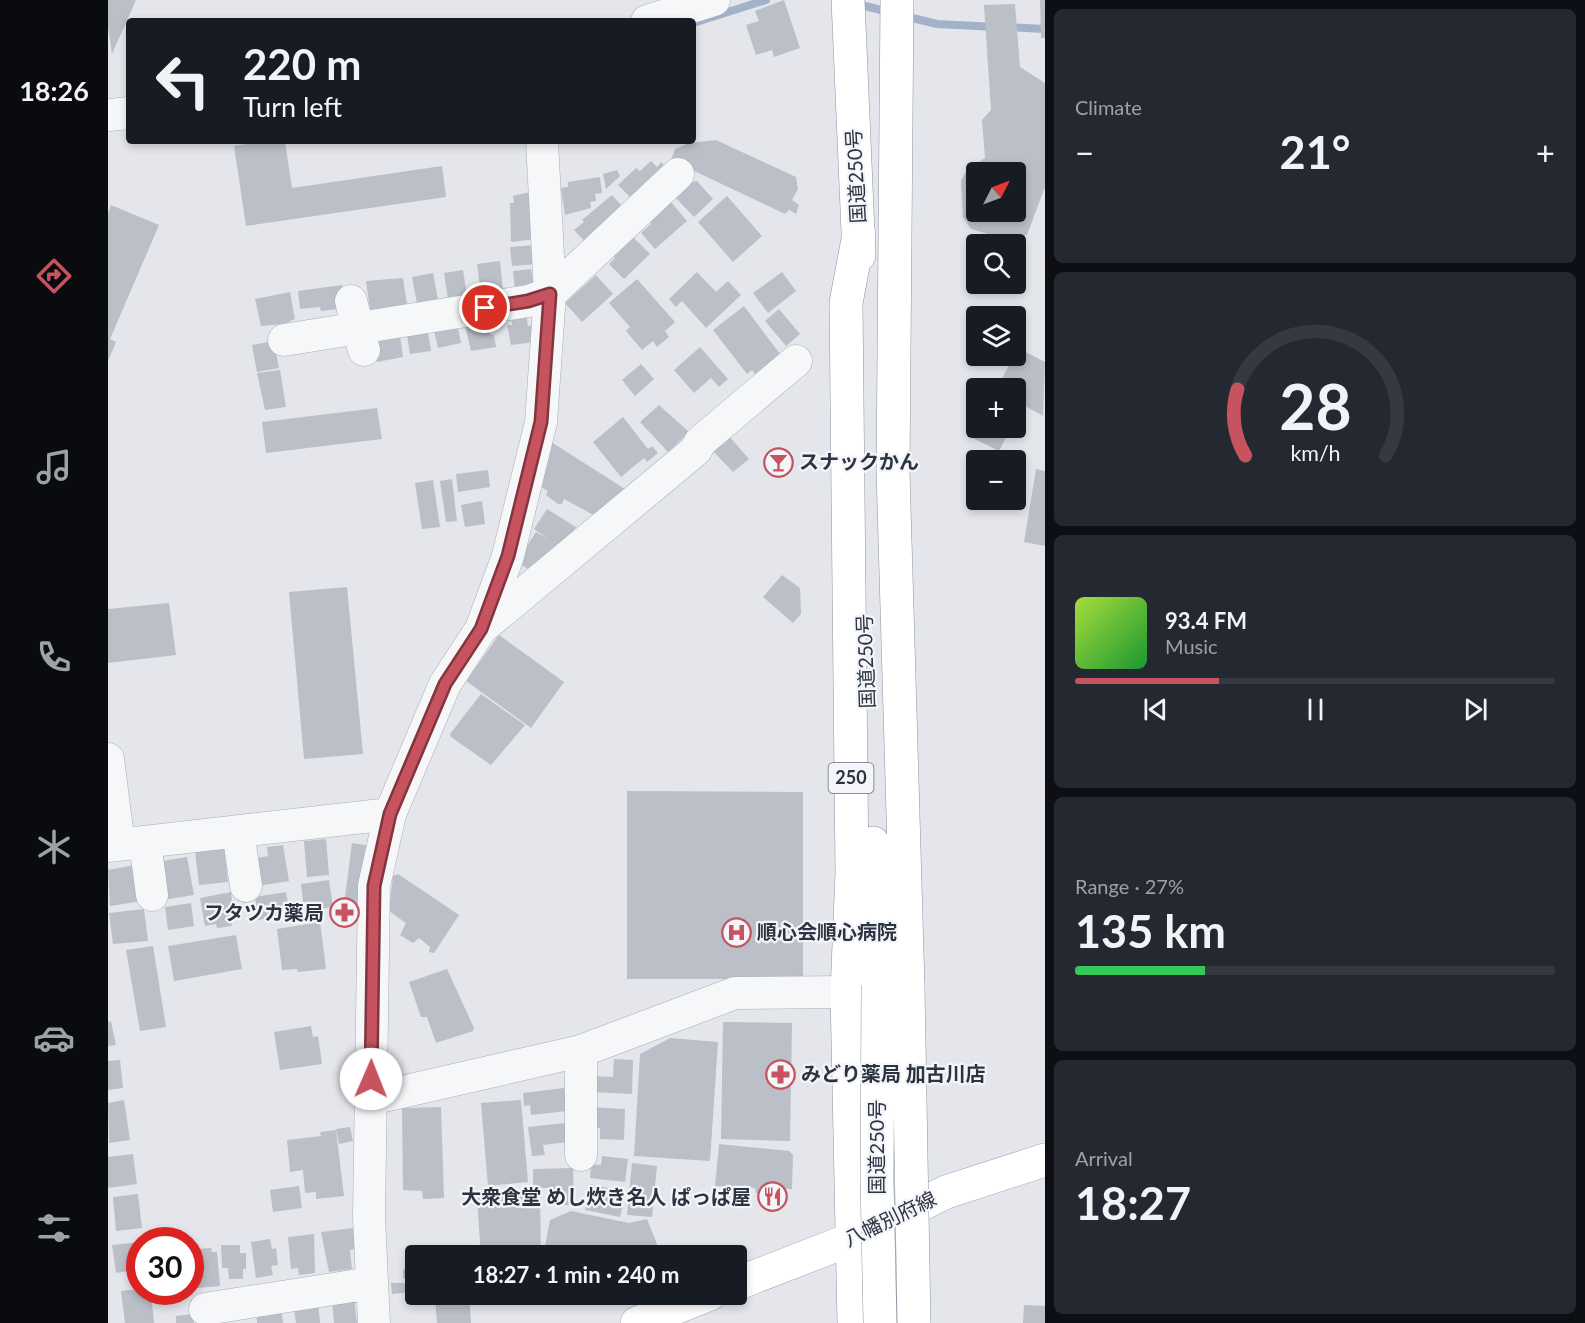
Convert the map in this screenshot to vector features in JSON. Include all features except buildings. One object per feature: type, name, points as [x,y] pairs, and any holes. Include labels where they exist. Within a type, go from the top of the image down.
[{"type":"main road","name":"国道250号","points":[[848,0],[859,234],[862,529],[878,988],[880,1323]]},
{"type":"main road","name":"国道250号","points":[[897,0],[892,471],[878,988],[914,1323]]},
{"type":"main road","name":"250","points":[[854,1323],[852,1239],[878,988]]},
{"type":"main road","name":"八幡別府線","points":[[747,1280],[852,1239],[946,1192],[1045,1160]]},
{"type":"main road","points":[[637,1323],[682,1305]]},
{"type":"street","points":[[657,18],[714,0]]},
{"type":"street","points":[[108,115],[126,113]]},
{"type":"street","points":[[374,1323],[369,1217],[374,886],[390,814],[445,684],[481,629],[508,556],[541,422],[550,294],[542,144]]},
{"type":"street","points":[[284,340],[358,326],[528,301],[550,294],[678,174]]},
{"type":"street","points":[[481,629],[628,508],[696,450],[700,442],[796,361]]},
{"type":"street","points":[[108,759],[124,844],[152,896]]},
{"type":"street","points":[[124,844],[390,814]]},
{"type":"street","points":[[238,831],[246,886]]},
{"type":"street","points":[[371,1099],[581,1051],[735,993],[878,988]]},
{"type":"street","points":[[581,1051],[581,1155]]},
{"type":"street","points":[[205,1309],[372,1283]]},
{"type":"waterway","points":[[696,22],[766,0]]},
{"type":"waterway","points":[[857,4],[889,12]]},
{"type":"waterway","points":[[904,16],[937,24],[996,27]]},
{"type":"waterway","points":[[1008,27],[1045,29]]},
{"type":"place","name":"スナックかん","points":[[778,462]]},
{"type":"place","name":"フタツカ薬局","points":[[345,913]]},
{"type":"place","name":"順心会順心病院","points":[[736,932]]},
{"type":"place","name":"みどり薬局 加古川店","points":[[780,1074]]},
{"type":"place","name":"大衆食堂 めし炊き名人 ぱっぱ屋","points":[[772,1197]]},
{"type":"route","points":[[371,1079],[374,886],[390,814],[445,684],[481,629],[508,556],[541,422],[550,294],[528,301],[485,308]]}]
